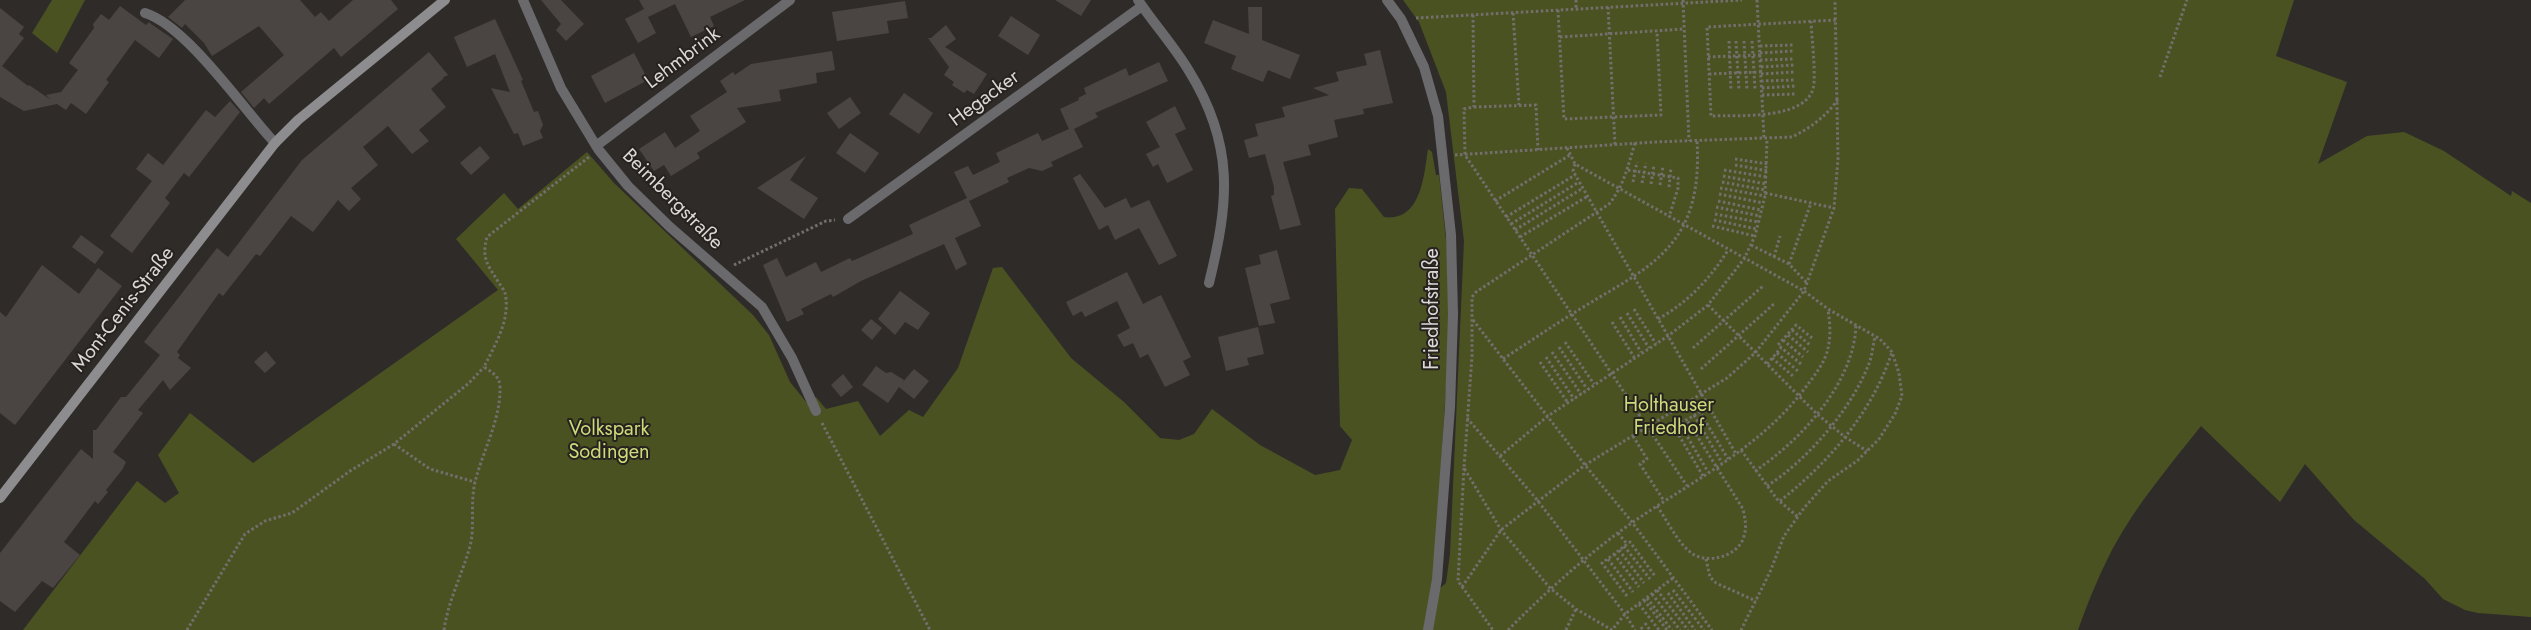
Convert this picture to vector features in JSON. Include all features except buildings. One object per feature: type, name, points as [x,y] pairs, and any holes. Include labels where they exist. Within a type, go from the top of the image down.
[{"type":"main road","name":"Mont-Cenis-Straße","points":[[0,498],[275,143],[298,120],[445,0]]},
{"type":"street","name":"Beimbergstraße","points":[[523,0],[561,88],[596,146],[628,186],[670,228],[762,307],[792,358],[816,411]]},
{"type":"street","name":"Lehmbrink","points":[[596,146],[790,0]]},
{"type":"street","name":"Friedhofstraße","points":[[1387,0],[1400,19],[1424,67],[1438,116],[1451,235],[1453,314],[1443,516],[1437,579],[1428,630]]},
{"type":"street","name":"Hegacker","points":[[848,219],[1140,3],[1192,76],[1212,116],[1220,140],[1224,170],[1222,229],[1209,283]]},
{"type":"street","points":[[145,13],[154,17],[195,49],[275,143]]},
{"type":"path","points":[[1576,0],[1576,9]]},
{"type":"path","points":[[1400,19],[1742,0]]},
{"type":"path","points":[[1500,456],[1548,416],[1641,352],[1668,336],[1708,306],[1744,259],[1757,229],[1768,171],[1757,0]]},
{"type":"path","points":[[1462,587],[1501,530],[1585,465],[1727,378],[1755,353],[1804,291],[1834,208],[1838,159],[1835,0]]},
{"type":"path","points":[[2160,77],[2187,0]]},
{"type":"path","points":[[1683,2],[1689,141]]},
{"type":"path","points":[[1608,7],[1615,145]]},
{"type":"path","points":[[1558,10],[1564,119],[1661,115],[1657,31]]},
{"type":"path","points":[[1513,13],[1518,105]]},
{"type":"path","points":[[1473,15],[1474,107]]},
{"type":"path","points":[[1811,21],[1814,84],[1812,93],[1807,100],[1795,108],[1763,114],[1711,116],[1707,27],[1811,21],[1836,20]]},
{"type":"path","points":[[1560,37],[1684,30]]},
{"type":"path","points":[[1728,41],[1731,91]]},
{"type":"path","points":[[1736,41],[1739,90]]},
{"type":"path","points":[[1744,41],[1747,90]]},
{"type":"path","points":[[1752,41],[1754,89]]},
{"type":"path","points":[[1760,46],[1793,45]]},
{"type":"path","points":[[1708,58],[1793,52]]},
{"type":"path","points":[[1760,60],[1794,59]]},
{"type":"path","points":[[1709,74],[1754,72],[1794,65]]},
{"type":"path","points":[[1761,71],[1794,72]]},
{"type":"path","points":[[1761,81],[1795,80]]},
{"type":"path","points":[[1762,88],[1795,86]]},
{"type":"path","points":[[1762,95],[1796,94]]},
{"type":"path","points":[[1442,156],[1635,143],[1792,137],[1831,109],[1838,98]]},
{"type":"path","points":[[1538,150],[1536,104],[1464,109],[1464,155],[1687,486]]},
{"type":"path","points":[[1503,359],[1633,276],[1657,258],[1675,239],[1683,225],[1694,197],[1698,173],[1697,141]]},
{"type":"path","points":[[1493,630],[1458,581],[1472,356],[1471,305],[1476,292],[1609,204],[1620,189],[1628,170],[1635,143]]},
{"type":"path","points":[[1566,148],[1575,164],[1804,291],[1828,309],[1875,336],[1892,352],[1899,373],[1902,396],[1895,414],[1879,439],[1867,451],[1828,481],[1798,516],[1784,536],[1756,601],[1741,630]]},
{"type":"path","points":[[1495,201],[1570,155]]},
{"type":"path","points":[[187,630],[245,534],[264,521],[292,513],[350,471],[394,444],[468,383],[484,366],[497,340],[505,316],[505,292],[486,261],[483,251],[487,237],[590,156]]},
{"type":"path","points":[[1735,159],[1768,164]]},
{"type":"path","points":[[1633,182],[1637,162]]},
{"type":"path","points":[[1642,183],[1646,163]]},
{"type":"path","points":[[1575,164],[1573,171],[1575,175],[1736,454]]},
{"type":"path","points":[[1651,184],[1654,165]]},
{"type":"path","points":[[1735,165],[1768,171]]},
{"type":"path","points":[[1660,185],[1663,166]]},
{"type":"path","points":[[1668,187],[1671,167]]},
{"type":"path","points":[[1628,170],[1678,178],[1678,188],[1669,217]]},
{"type":"path","points":[[1724,170],[1767,177]]},
{"type":"path","points":[[1506,217],[1575,175]]},
{"type":"path","points":[[1723,176],[1766,184]]},
{"type":"path","points":[[1511,224],[1579,182]]},
{"type":"path","points":[[1722,182],[1834,208]]},
{"type":"path","points":[[1515,230],[1583,188]]},
{"type":"path","points":[[1720,188],[1765,193]]},
{"type":"path","points":[[1719,194],[1763,203]]},
{"type":"path","points":[[1520,237],[1588,196]]},
{"type":"path","points":[[1718,201],[1761,210]]},
{"type":"path","points":[[1789,264],[1811,203]]},
{"type":"path","points":[[1716,207],[1760,216]]},
{"type":"path","points":[[1715,214],[1758,222]]},
{"type":"path","points":[[1714,220],[1757,229]]},
{"type":"path","points":[[720,272],[826,221]]},
{"type":"path","points":[[1712,226],[1755,236]]},
{"type":"path","points":[[1774,256],[1780,236]]},
{"type":"path","points":[[1751,245],[1789,264],[1807,283]]},
{"type":"path","points":[[1658,319],[1673,311],[1709,278],[1728,250]]},
{"type":"path","points":[[1693,348],[1763,286]]},
{"type":"path","points":[[1701,369],[1775,303]]},
{"type":"path","points":[[1708,306],[1830,426],[1867,451]]},
{"type":"path","points":[[1634,309],[1656,344]]},
{"type":"path","points":[[1508,630],[1550,588],[1632,522],[1736,454],[1776,424],[1816,374],[1828,349],[1828,309]]},
{"type":"path","points":[[1627,313],[1649,348]]},
{"type":"path","points":[[1620,317],[1641,352]]},
{"type":"path","points":[[1472,320],[1632,522],[1712,630]]},
{"type":"path","points":[[1612,322],[1634,357]]},
{"type":"path","points":[[1801,364],[1778,345],[1796,325],[1812,338]]},
{"type":"path","points":[[1755,471],[1788,447],[1817,414],[1850,364],[1856,341],[1856,325]]},
{"type":"path","points":[[1792,330],[1810,345]]},
{"type":"path","points":[[1788,334],[1808,352]]},
{"type":"path","points":[[1767,486],[1803,458],[1830,426],[1859,386],[1869,364],[1875,336]]},
{"type":"path","points":[[1783,340],[1803,357]]},
{"type":"path","points":[[1565,342],[1594,384]]},
{"type":"path","points":[[1558,347],[1587,389]]},
{"type":"path","points":[[1767,364],[1781,348]]},
{"type":"path","points":[[1552,352],[1581,394]]},
{"type":"path","points":[[1780,501],[1818,468],[1845,437],[1878,388],[1892,352]]},
{"type":"path","points":[[1777,353],[1799,372]]},
{"type":"path","points":[[1546,357],[1574,399]]},
{"type":"path","points":[[1772,358],[1794,377]]},
{"type":"path","points":[[1540,362],[1568,403]]},
{"type":"path","points":[[444,630],[446,614],[470,544],[471,512],[475,482],[496,420],[500,385],[496,375],[484,366]]},
{"type":"path","points":[[816,411],[930,630]]},
{"type":"path","points":[[1702,476],[1674,427],[1700,412],[1728,459]]},
{"type":"path","points":[[1694,415],[1722,463]]},
{"type":"path","points":[[1467,418],[1584,559],[1625,614],[1634,630]]},
{"type":"path","points":[[1657,506],[1689,552],[1706,559],[1720,557],[1733,551],[1744,538],[1746,523],[1743,509],[1715,468],[1687,420]]},
{"type":"path","points":[[1680,424],[1708,472]]},
{"type":"path","points":[[1633,436],[1647,459],[1640,464],[1664,501]]},
{"type":"path","points":[[394,444],[430,469],[475,482]]},
{"type":"path","points":[[1741,450],[1767,486],[1780,501],[1798,516]]},
{"type":"path","points":[[1464,468],[1501,530],[1550,588],[1576,609],[1612,630],[1625,614],[1673,578]]},
{"type":"path","points":[[1618,533],[1650,579]]},
{"type":"path","points":[[1627,596],[1602,563],[1630,542],[1655,576]]},
{"type":"path","points":[[1620,550],[1644,583]]},
{"type":"path","points":[[1614,554],[1639,587]]},
{"type":"path","points":[[1608,559],[1633,592]]},
{"type":"path","points":[[1706,559],[1710,577],[1716,583],[1756,601]]},
{"type":"path","points":[[1450,580],[1458,581]]},
{"type":"path","points":[[1657,590],[1688,630]]},
{"type":"path","points":[[1673,590],[1704,630]]},
{"type":"path","points":[[1652,594],[1680,630]]},
{"type":"path","points":[[1668,594],[1695,630]]},
{"type":"path","points":[[1646,599],[1667,630]]},
{"type":"path","points":[[1646,599],[1672,630]]},
{"type":"path","points":[[1639,604],[1659,630]]},
{"type":"path","points":[[1566,630],[1576,609]]},
{"type":"path","points":[[1645,623],[1650,630]]},
{"type":"green space","points":[[52,0],[85,0],[57,53],[32,33]]},
{"type":"green space","name":"Holthauser Friedhof","points":[[1403,0],[2294,0],[2276,56],[2347,82],[2318,164],[2367,136],[2404,132],[2444,151],[2511,196],[2512,191],[2531,203],[2531,617],[2478,613],[2465,610],[2443,599],[2425,579],[2354,520],[2305,464],[2280,502],[2201,426],[2154,485],[2122,532],[2098,578],[2078,630],[1431,630],[1437,591],[1446,583],[1450,554],[1464,241],[1446,92],[1419,22]]},
{"type":"green space","name":"Volkspark Sodingen","points":[[1428,149],[1432,152],[1436,175],[1439,175],[1449,268],[1448,353],[1435,566],[1425,630],[23,630],[137,481],[165,503],[179,493],[158,455],[190,413],[253,463],[498,290],[456,239],[504,193],[518,209],[587,152],[614,183],[753,315],[769,335],[790,382],[807,403],[816,397],[826,409],[858,401],[880,436],[909,410],[923,417],[958,368],[993,268],[1002,267],[1071,358],[1124,402],[1160,438],[1179,440],[1194,434],[1212,409],[1260,445],[1315,475],[1340,470],[1352,440],[1340,426],[1335,209],[1349,188],[1362,189],[1384,217],[1396,217],[1406,212],[1413,205],[1422,184]]}]
